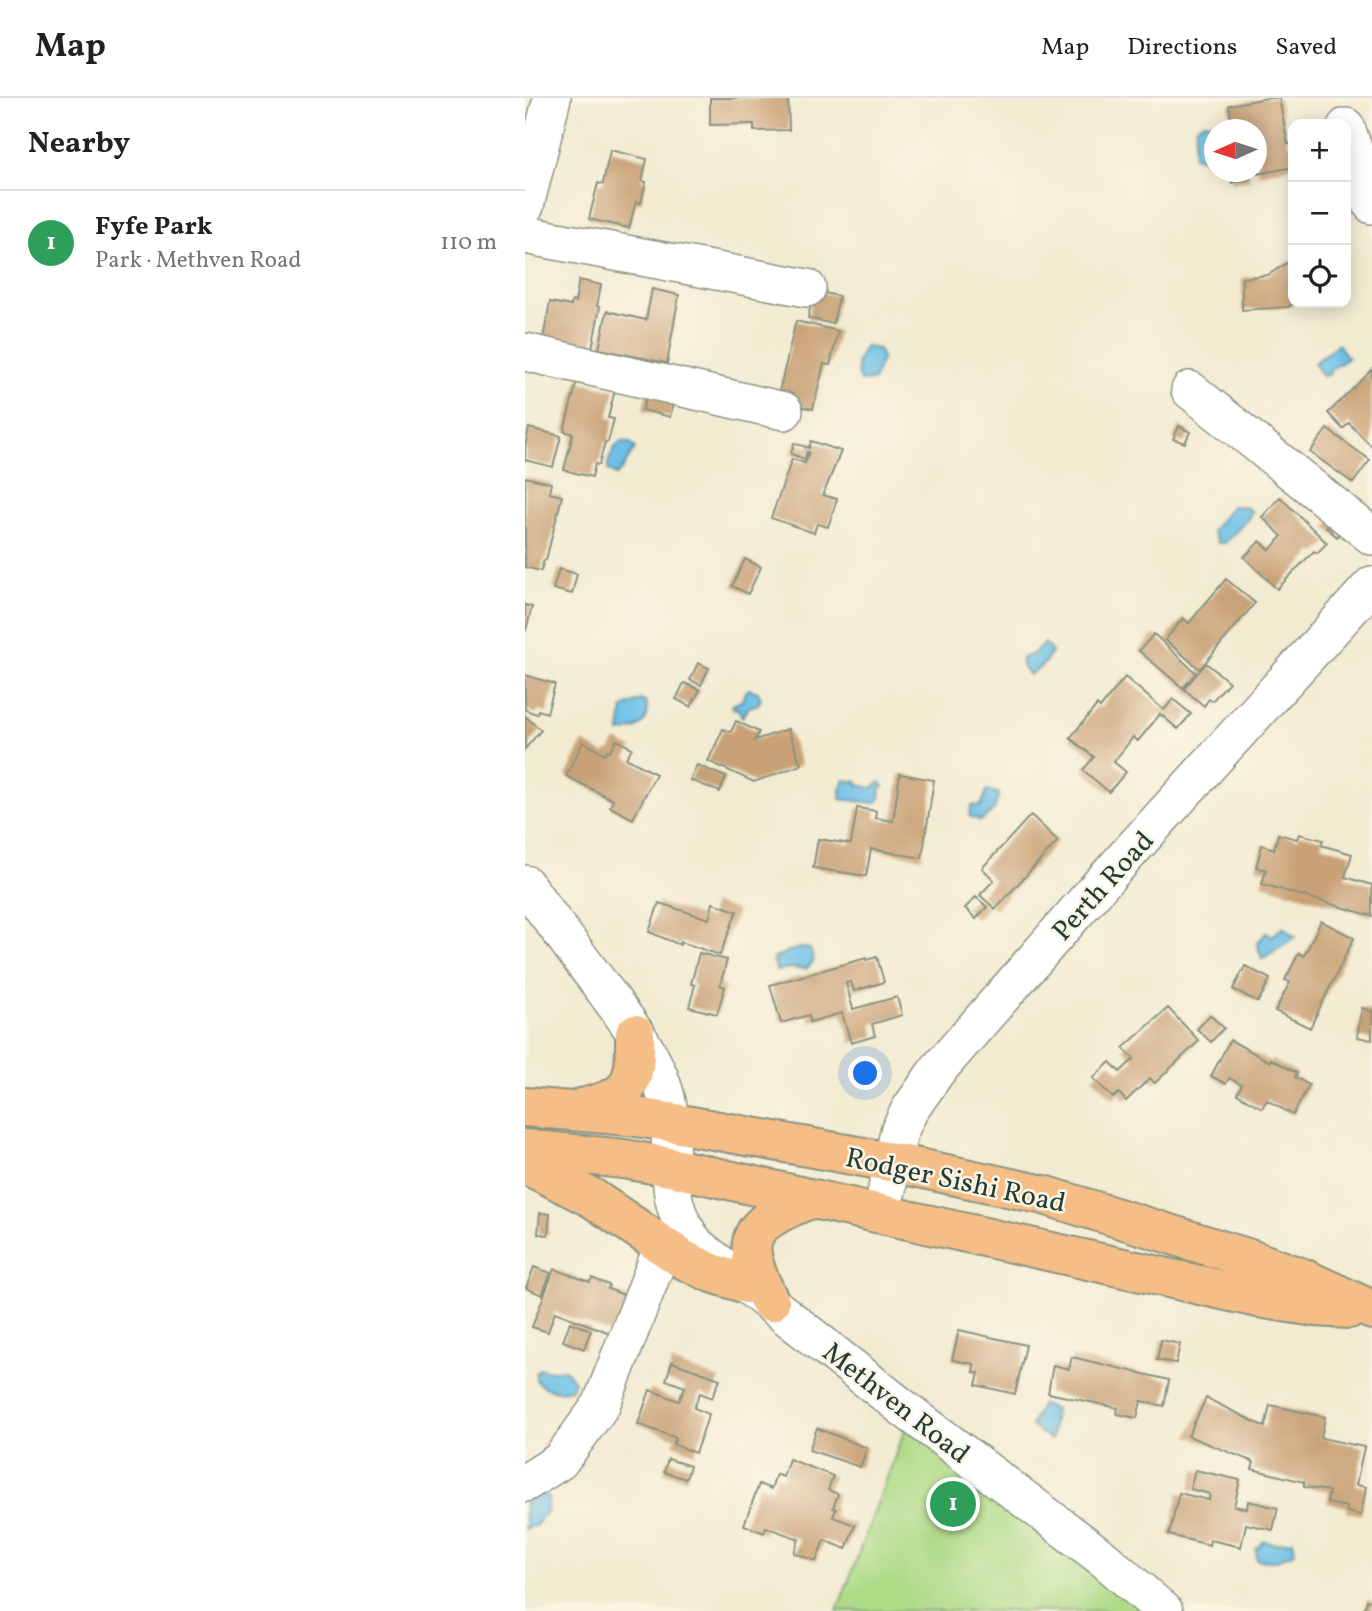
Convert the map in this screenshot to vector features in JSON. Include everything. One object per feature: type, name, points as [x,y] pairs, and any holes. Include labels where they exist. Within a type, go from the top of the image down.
[{"type":"main road","points":[[572,1110],[608,1101],[619,1096],[627,1087],[634,1072],[635,1034]]},
{"type":"main road","name":"Rodger Sishi Road","points":[[525,1107],[669,1122],[891,1162],[1044,1195],[1250,1259],[1303,1278],[1372,1310]]},
{"type":"main road","name":"Rodger Sishi Road","points":[[525,1149],[624,1159],[670,1167],[1258,1298],[1315,1307],[1372,1310]]},
{"type":"main road","points":[[525,1164],[592,1198],[684,1260],[758,1293]]},
{"type":"main road","points":[[758,1293],[751,1247],[755,1231],[778,1212],[810,1199]]},
{"type":"street","points":[[525,206],[552,98]]},
{"type":"street","points":[[1336,98],[1343,119]]},
{"type":"street","points":[[1351,144],[1372,205]]},
{"type":"street","points":[[525,235],[807,288]]},
{"type":"street","points":[[525,352],[784,411]]},
{"type":"street","points":[[1190,390],[1372,536]]},
{"type":"street","name":"Perth Road","points":[[882,1213],[899,1132],[909,1111],[936,1072],[1098,887],[1372,586]]},
{"type":"street","name":"Methven Road","points":[[525,884],[635,1034],[656,1069],[664,1089],[669,1122],[670,1167],[675,1203],[680,1222],[697,1246],[902,1407],[1104,1559],[1164,1611]]},
{"type":"street","points":[[525,1483],[560,1461],[601,1405],[663,1246]]},
{"type":"green space","points":[[912,1411],[1161,1611],[837,1611]]},
{"type":"water","points":[[1204,122],[1204,160],[1194,156],[1196,127]]},
{"type":"water","points":[[1338,344],[1348,358],[1330,370],[1330,374],[1323,376],[1314,363]]},
{"type":"water","points":[[866,346],[878,349],[882,358],[873,381],[860,381],[857,371],[859,359]]},
{"type":"water","points":[[621,441],[630,443],[635,448],[616,475],[608,470],[608,466],[611,454]]},
{"type":"water","points":[[1232,506],[1245,507],[1252,511],[1225,543],[1218,543],[1212,531]]},
{"type":"water","points":[[1045,643],[1052,652],[1044,664],[1029,675],[1022,666],[1022,658],[1033,654]]},
{"type":"water","points":[[749,689],[758,692],[761,699],[758,704],[749,707],[742,717],[739,710],[732,707],[742,701]]},
{"type":"water","points":[[641,700],[646,703],[645,720],[638,727],[620,733],[623,708]]},
{"type":"water","points":[[843,780],[872,788],[881,782],[884,786],[881,788],[880,799],[875,803],[840,799]]},
{"type":"water","points":[[987,790],[999,794],[994,810],[981,821],[969,816],[972,805],[981,806]]},
{"type":"water","points":[[1283,927],[1295,937],[1262,959],[1257,943],[1267,932],[1272,936]]},
{"type":"water","points":[[801,948],[810,949],[814,961],[806,969],[788,968],[777,971],[773,959]]},
{"type":"water","points":[[540,1369],[564,1369],[574,1381],[571,1389],[556,1391],[543,1386],[536,1380],[536,1373]]},
{"type":"water","points":[[1042,1404],[1055,1410],[1051,1440],[1031,1426]]},
{"type":"water","points":[[536,1493],[548,1497],[547,1513],[537,1525],[525,1529],[525,1503]]},
{"type":"water","points":[[1264,1541],[1274,1544],[1293,1541],[1295,1552],[1274,1561],[1257,1560],[1256,1549]]},
{"type":"building","points":[[710,98],[788,98],[789,130],[754,131],[754,124],[710,125]]},
{"type":"building","points":[[1279,98],[1288,144],[1288,168],[1267,172],[1267,119],[1231,119],[1229,105]]},
{"type":"building","points":[[610,150],[647,159],[642,181],[646,182],[641,203],[636,202],[629,228],[589,219],[598,183],[603,184]]},
{"type":"building","points":[[1288,262],[1288,307],[1242,310],[1242,278],[1268,275]]},
{"type":"building","points":[[579,280],[601,285],[592,349],[543,339],[550,302],[571,306],[572,301],[575,302]]},
{"type":"building","points":[[652,289],[679,295],[667,363],[599,349],[607,311],[646,320]]},
{"type":"building","points":[[814,291],[839,296],[833,324],[808,318]]},
{"type":"building","points":[[796,321],[838,331],[830,365],[824,364],[813,409],[777,401]]},
{"type":"building","points":[[1372,370],[1372,447],[1349,423],[1343,429],[1328,413]]},
{"type":"building","points":[[577,381],[615,390],[608,418],[614,419],[608,442],[605,442],[599,465],[595,464],[592,477],[564,470],[573,434],[564,431]]},
{"type":"building","points":[[647,390],[675,396],[670,417],[643,410]]},
{"type":"building","points":[[1179,426],[1190,432],[1185,443],[1173,439]]},
{"type":"building","points":[[529,428],[561,436],[553,467],[525,460]]},
{"type":"building","points":[[1327,429],[1370,460],[1353,483],[1310,452]]},
{"type":"building","points":[[811,441],[841,451],[823,495],[837,499],[828,527],[817,524],[814,533],[771,518],[792,459],[805,463],[809,452],[805,459],[791,454],[794,443],[809,448]]},
{"type":"building","points":[[525,477],[551,483],[549,493],[562,496],[541,571],[525,567]]},
{"type":"building","points":[[1280,497],[1327,543],[1317,553],[1314,551],[1277,589],[1244,557],[1260,541],[1270,550],[1282,536],[1262,517]]},
{"type":"building","points":[[1337,513],[1349,524],[1337,537],[1326,527]]},
{"type":"building","points":[[745,559],[761,567],[748,594],[732,586]]},
{"type":"building","points":[[559,569],[577,574],[572,594],[553,589]]},
{"type":"building","points":[[1226,579],[1255,603],[1200,669],[1165,640],[1183,618],[1189,623]]},
{"type":"building","points":[[525,605],[532,607],[526,630],[525,629]]},
{"type":"building","points":[[1154,634],[1196,673],[1183,688],[1139,651]]},
{"type":"building","points":[[698,663],[709,668],[701,685],[690,680]]},
{"type":"building","points":[[1206,663],[1229,682],[1204,706],[1184,689]]},
{"type":"building","points":[[525,675],[555,684],[547,713],[538,710],[537,714],[525,710]]},
{"type":"building","points":[[1125,677],[1164,710],[1173,699],[1191,714],[1178,729],[1160,714],[1138,741],[1133,737],[1114,762],[1126,772],[1109,792],[1083,770],[1094,757],[1070,738],[1097,705],[1100,708]]},
{"type":"building","points":[[684,683],[700,690],[691,707],[676,699]]},
{"type":"building","points":[[525,716],[541,730],[525,749]]},
{"type":"building","points":[[736,721],[759,732],[755,740],[788,729],[801,765],[754,782],[708,761],[723,729],[731,732]]},
{"type":"building","points":[[616,740],[632,748],[626,758],[656,774],[633,819],[610,807],[613,800],[566,776],[583,742],[605,754]]},
{"type":"building","points":[[697,765],[726,777],[720,792],[690,780]]},
{"type":"building","points":[[900,774],[934,780],[922,858],[871,849],[866,876],[813,868],[818,839],[851,844],[857,808],[876,811],[875,818],[893,821]]},
{"type":"building","points":[[1031,815],[1058,841],[995,909],[980,895],[994,880],[982,868]]},
{"type":"building","points":[[1278,834],[1297,839],[1299,834],[1323,840],[1321,845],[1352,854],[1345,877],[1372,885],[1372,916],[1262,884],[1266,870],[1256,867],[1262,845],[1274,849]]},
{"type":"building","points":[[976,897],[987,907],[976,919],[965,908]]},
{"type":"building","points":[[659,903],[709,919],[713,903],[737,911],[720,955],[681,942],[680,945],[649,932]]},
{"type":"building","points":[[1321,921],[1354,938],[1310,1028],[1275,1011],[1290,982],[1285,980],[1299,953],[1304,956]]},
{"type":"building","points":[[699,953],[727,960],[720,985],[725,987],[717,1014],[689,1007],[695,985],[691,984]]},
{"type":"building","points":[[877,957],[884,982],[854,991],[851,982],[846,983],[853,1009],[897,997],[902,1015],[872,1024],[875,1036],[851,1043],[842,1013],[810,1022],[809,1015],[781,1023],[770,985]]},
{"type":"building","points":[[1245,966],[1270,979],[1258,1002],[1233,989]]},
{"type":"building","points":[[1168,1008],[1199,1041],[1155,1083],[1150,1078],[1126,1101],[1119,1093],[1113,1098],[1093,1078],[1110,1062],[1120,1072],[1134,1059],[1123,1048]]},
{"type":"building","points":[[1362,1008],[1372,1011],[1372,1040],[1357,1037]]},
{"type":"building","points":[[1210,1015],[1224,1028],[1211,1042],[1197,1029]]},
{"type":"building","points":[[1230,1040],[1297,1073],[1295,1077],[1309,1085],[1293,1115],[1267,1100],[1262,1108],[1237,1094],[1242,1085],[1229,1078],[1226,1084],[1211,1076]]},
{"type":"building","points":[[540,1213],[550,1214],[548,1235],[538,1234]]},
{"type":"building","points":[[534,1267],[551,1273],[542,1295],[526,1288]]},
{"type":"building","points":[[554,1269],[590,1282],[592,1278],[609,1285],[608,1289],[637,1300],[623,1338],[555,1312],[548,1332],[532,1327]]},
{"type":"building","points":[[570,1322],[591,1330],[584,1349],[563,1341]]},
{"type":"building","points":[[959,1330],[1026,1345],[1015,1394],[976,1385],[979,1373],[973,1372],[974,1364],[952,1360]]},
{"type":"building","points":[[1161,1340],[1180,1344],[1176,1363],[1157,1360]]},
{"type":"building","points":[[1072,1357],[1169,1380],[1164,1406],[1141,1401],[1137,1418],[1117,1414],[1118,1408],[1048,1393],[1053,1365],[1069,1369]]},
{"type":"building","points":[[672,1362],[720,1379],[712,1398],[700,1393],[694,1408],[709,1414],[695,1453],[673,1444],[676,1438],[638,1424],[650,1390],[679,1401],[685,1387],[666,1380]]},
{"type":"building","points":[[1206,1398],[1265,1427],[1270,1405],[1325,1417],[1321,1438],[1364,1447],[1356,1485],[1366,1487],[1361,1515],[1347,1512],[1347,1507],[1327,1503],[1329,1491],[1304,1487],[1304,1482],[1252,1469],[1254,1462],[1188,1436]]},
{"type":"building","points":[[817,1428],[867,1448],[860,1467],[809,1450]]},
{"type":"building","points":[[668,1459],[690,1466],[686,1479],[664,1472]]},
{"type":"building","points":[[789,1459],[833,1476],[828,1490],[838,1494],[833,1517],[855,1525],[846,1549],[824,1540],[816,1561],[794,1553],[799,1539],[766,1527],[764,1533],[744,1525],[759,1484],[771,1489],[776,1474],[783,1477]]},
{"type":"building","points":[[1195,1470],[1240,1480],[1234,1506],[1247,1509],[1248,1501],[1278,1508],[1273,1530],[1246,1524],[1241,1547],[1210,1540],[1209,1545],[1169,1535],[1179,1493],[1209,1500],[1210,1494],[1190,1489]]},
{"type":"building","points":[[1367,1600],[1372,1601],[1372,1611],[1364,1611]]},
{"type":"place","name":"Fyfe Park","points":[[953,1504]]}]
